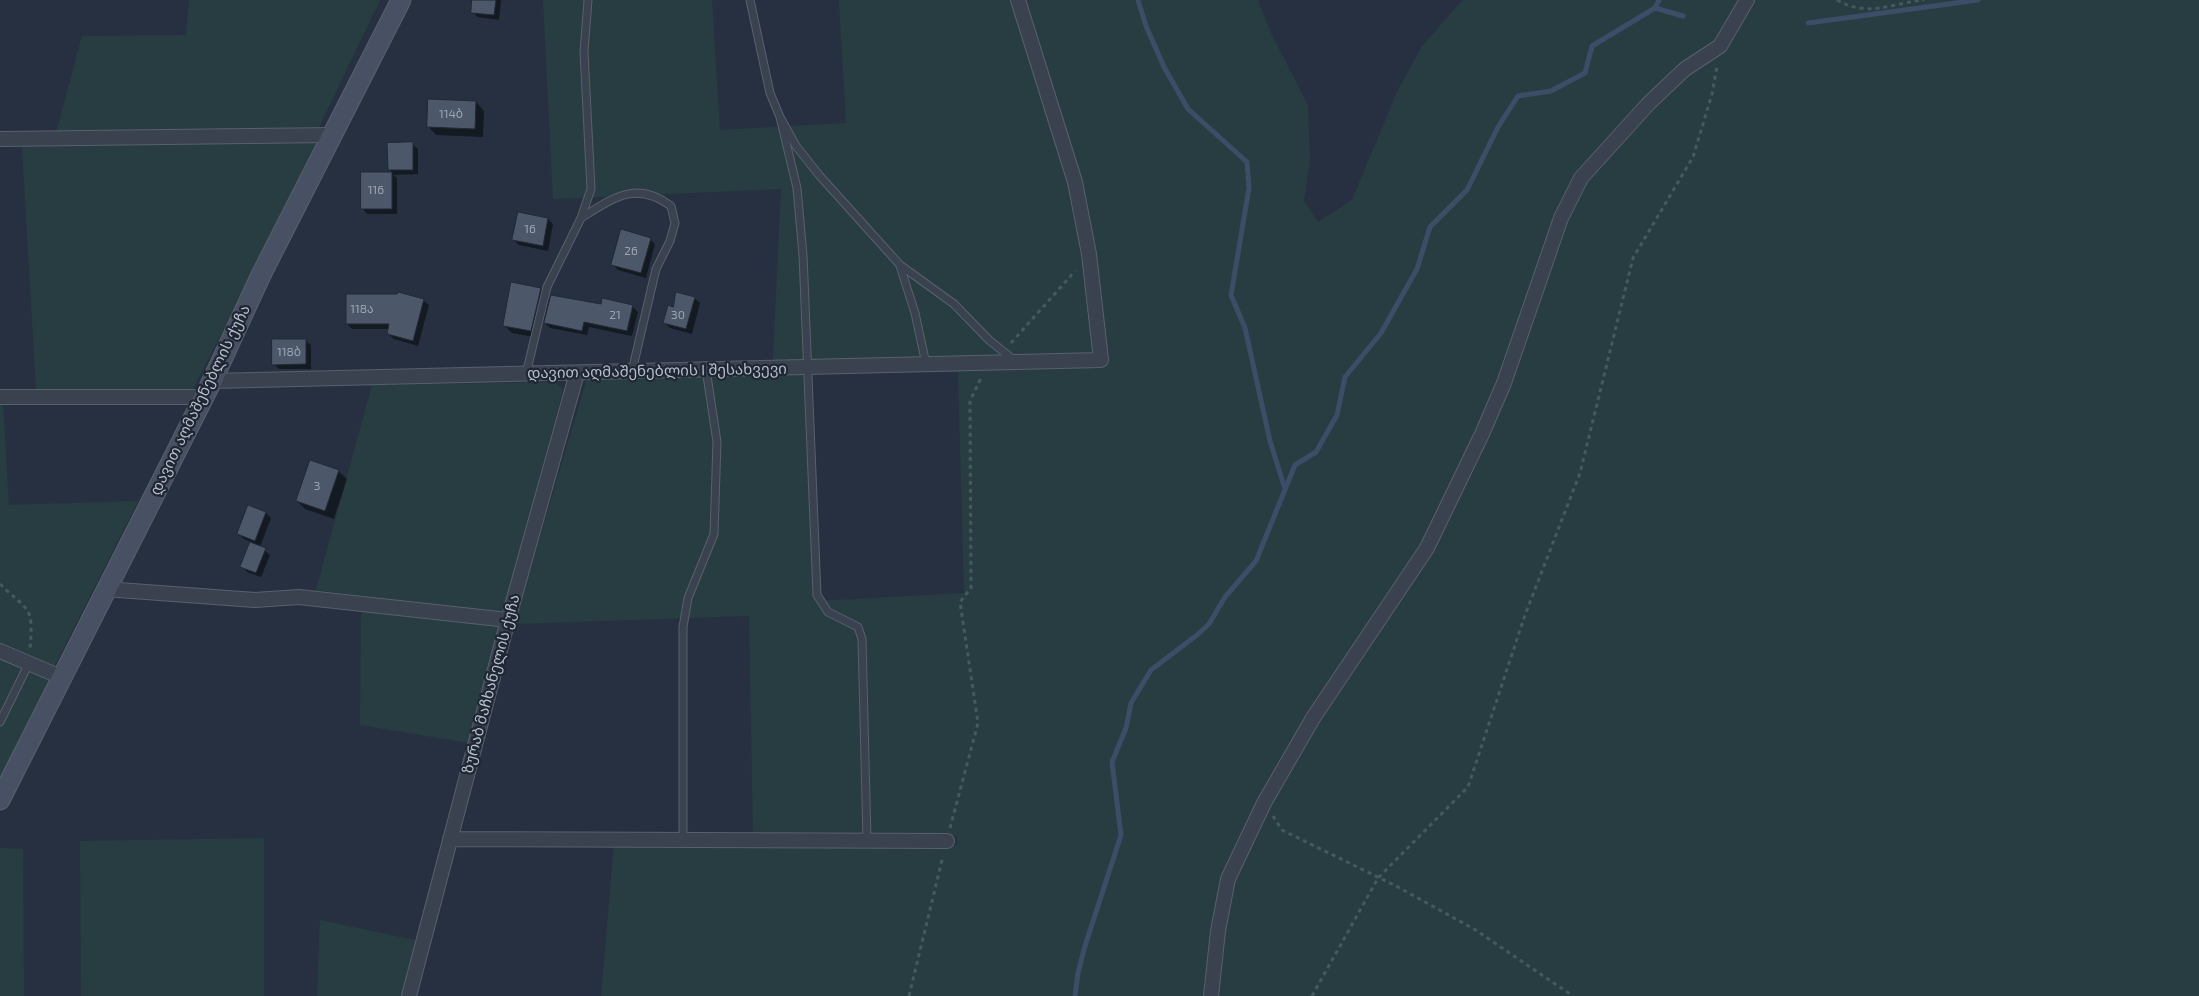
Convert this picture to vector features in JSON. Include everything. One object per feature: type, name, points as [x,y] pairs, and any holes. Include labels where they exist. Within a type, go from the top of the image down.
[{"type":"street","name":"დავით აღმაშენებლის ქუჩა","points":[[0,800],[208,388],[261,275],[401,0]]},
{"type":"street","points":[[1018,0],[1075,182],[1090,254]]},
{"type":"street","points":[[1211,996],[1218,931],[1228,880],[1264,803],[1313,718],[1427,548],[1482,434],[1500,391],[1561,218],[1581,178],[1649,103],[1685,69],[1720,46],[1747,0]]},
{"type":"street","points":[[0,140],[332,135]]},
{"type":"street","name":"დავით აღმაშენებლის I შესახვევი","points":[[0,397],[526,374],[1101,360],[1090,254]]},
{"type":"street","name":"ზურაბ მაჩხანელის ქუჩა","points":[[409,996],[508,620],[577,373]]},
{"type":"street","points":[[105,590],[256,600],[299,597],[508,620]]},
{"type":"street","points":[[0,651],[61,677]]},
{"type":"street","points":[[450,839],[947,841]]},
{"type":"lane","points":[[526,374],[547,287],[582,218],[591,189],[584,52],[588,0]]},
{"type":"lane","points":[[750,0],[770,94],[796,146],[819,175],[900,265],[954,304],[1003,352],[1017,362]]},
{"type":"lane","points":[[780,117],[797,188],[806,302],[807,367],[818,595],[828,612],[858,627],[862,638],[867,840]]},
{"type":"lane","points":[[582,218],[622,194],[637,192],[661,199],[671,206],[675,223],[670,242],[656,269],[632,371]]},
{"type":"lane","points":[[900,265],[915,313],[926,365]]},
{"type":"lane","points":[[683,840],[683,627],[688,598],[714,534],[717,442],[706,370]]},
{"type":"lane","points":[[0,722],[29,663]]},
{"type":"path","points":[[1837,0],[1846,5],[1872,10],[1909,1],[1924,0]]},
{"type":"path","points":[[1312,996],[1378,878],[1468,787],[1526,615],[1580,473],[1633,258],[1693,157],[1712,94],[1720,46]]},
{"type":"path","points":[[1003,352],[1090,254]]},
{"type":"path","points":[[909,996],[978,723],[960,602],[971,588],[970,401],[977,383],[992,363]]},
{"type":"path","points":[[0,584],[27,608],[32,623],[29,663]]},
{"type":"path","points":[[1264,803],[1282,830],[1378,878],[1474,930],[1573,996]]},
{"type":"green space","points":[[189,0],[380,0],[319,127],[56,133],[82,36],[186,35]]},
{"type":"green space","points":[[543,0],[712,0],[720,130],[846,123],[839,0],[1258,0],[1270,31],[1308,106],[1310,160],[1304,201],[1318,222],[1352,200],[1397,92],[1422,46],[1463,0],[2199,0],[2199,996],[601,996],[614,844],[957,845],[957,836],[753,833],[749,616],[514,624],[591,365],[773,361],[781,189],[553,199]],"holes":[[[958,372],[964,593],[820,601],[812,374]]]},
{"type":"green space","points":[[320,140],[192,391],[36,391],[22,145]]},
{"type":"green space","points":[[556,382],[563,390],[505,607],[498,613],[316,590],[372,385]]},
{"type":"green space","points":[[0,402],[3,402],[9,505],[138,501],[54,667],[0,644]]},
{"type":"green space","points":[[361,608],[499,626],[469,743],[360,725]]},
{"type":"green space","points":[[0,657],[50,678],[0,781]]},
{"type":"green space","points":[[264,838],[264,996],[81,996],[80,841]]},
{"type":"green space","points":[[0,848],[23,849],[24,996],[0,996]]},
{"type":"green space","points":[[320,920],[419,941],[404,996],[317,996]]},
{"type":"building","points":[[472,0],[496,0],[494,15],[471,13]]},
{"type":"building","points":[[428,99],[476,101],[475,129],[427,127]]},
{"type":"building","points":[[413,142],[413,170],[388,170],[387,143]]},
{"type":"building","points":[[361,172],[392,172],[392,209],[361,209]]},
{"type":"building","points":[[518,212],[548,218],[543,246],[512,240]]},
{"type":"building","points":[[621,229],[651,238],[641,273],[611,265]]},
{"type":"building","points":[[511,282],[541,288],[531,331],[503,326]]},
{"type":"building","points":[[398,292],[424,299],[413,341],[387,334],[389,324],[346,324],[346,294],[397,294]]},
{"type":"building","points":[[676,292],[695,297],[686,329],[663,323],[668,305],[673,307]]},
{"type":"building","points":[[551,295],[601,304],[602,298],[633,305],[627,331],[584,322],[582,331],[544,323]]},
{"type":"building","points":[[272,339],[306,339],[306,364],[272,365]]},
{"type":"building","points":[[310,460],[339,470],[325,511],[296,501]]},
{"type":"building","points":[[248,505],[266,512],[255,541],[237,534]]},
{"type":"building","points":[[250,542],[266,548],[256,573],[240,567]]},
{"type":"waterway","points":[[1138,0],[1146,26],[1164,67],[1188,109],[1247,162],[1249,188],[1231,295],[1245,328],[1270,441],[1285,489]]},
{"type":"waterway","points":[[1075,996],[1078,973],[1085,946],[1121,835],[1112,762],[1126,728],[1131,703],[1151,670],[1209,624],[1225,597],[1256,561],[1295,465],[1316,452],[1337,415],[1345,377],[1381,333],[1417,269],[1430,227],[1467,190],[1498,127],[1518,96],[1551,91],[1585,73],[1592,46],[1655,8],[1659,0]]},
{"type":"waterway","points":[[1808,23],[1978,0]]},
{"type":"waterway","points":[[1655,8],[1683,16]]}]
